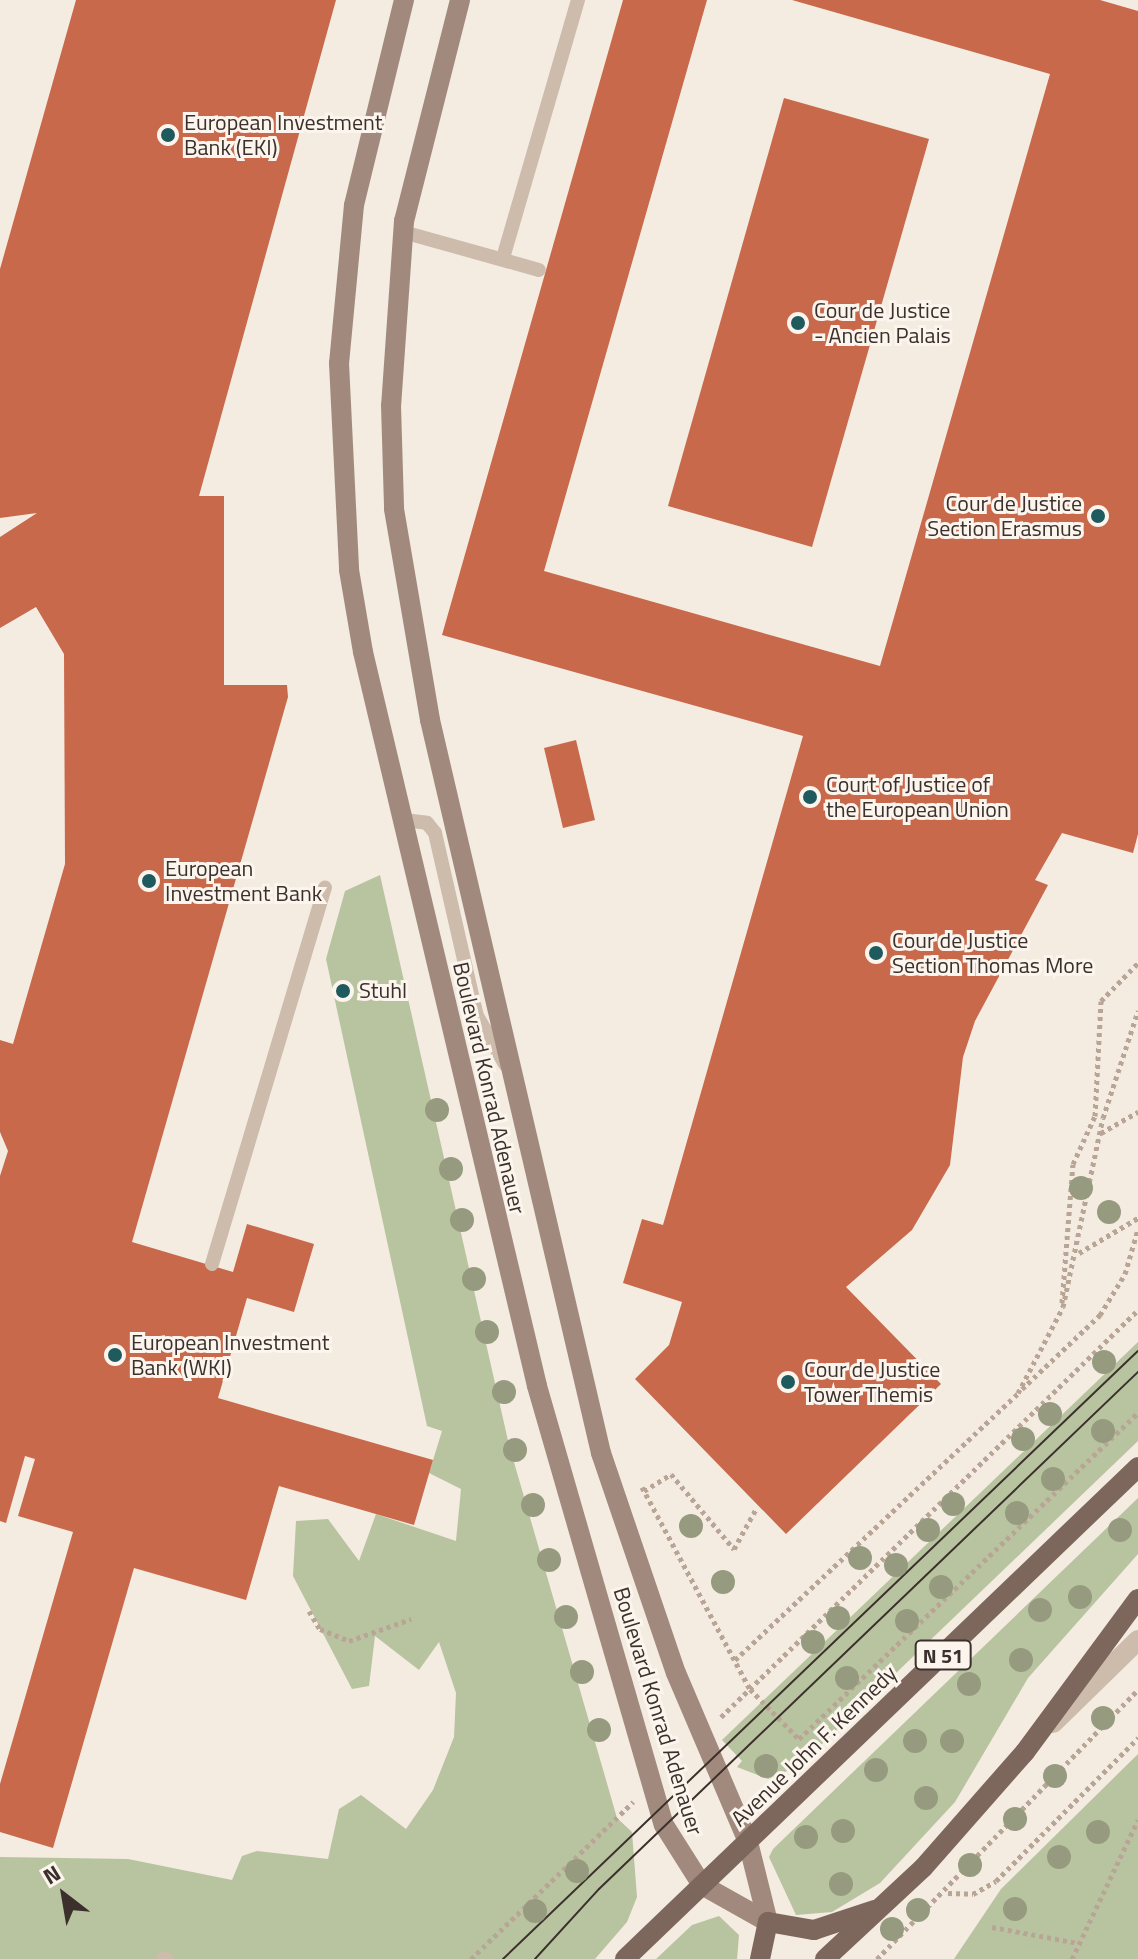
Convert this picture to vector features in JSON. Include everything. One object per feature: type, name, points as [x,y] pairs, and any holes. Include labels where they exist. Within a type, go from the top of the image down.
[{"type":"main road","name":"Boulevard Konrad Adenauer","points":[[404,0],[354,205],[339,363],[349,570],[404,820],[537,1386],[664,1825],[702,1885],[768,1922]]},
{"type":"main road","name":"Boulevard Konrad Adenauer","points":[[460,0],[403,232],[391,405],[394,509],[430,720],[615,1504],[748,1842],[768,1922]]},
{"type":"main road","name":"Avenue John F. Kennedy","points":[[625,1959],[1138,1467]]},
{"type":"main road","points":[[825,1959],[883,1907],[1025,1752],[1138,1599]]},
{"type":"main road","points":[[760,1959],[768,1922],[814,1930],[883,1907]]},
{"type":"street","points":[[1025,1752],[1138,1640]]},
{"type":"lane","points":[[503,258],[578,0]]},
{"type":"lane","points":[[403,232],[539,270]]},
{"type":"lane","points":[[404,820],[427,823],[435,833],[477,1016],[514,1078]]},
{"type":"lane","points":[[212,1264],[325,888]]},
{"type":"path","points":[[1063,1307],[1073,1164],[1095,1116],[1101,1001],[1138,963]]},
{"type":"path","points":[[1018,1393],[1063,1307],[1079,1253],[1099,1133],[1138,1011]]},
{"type":"path","points":[[1099,1133],[1138,1112]]},
{"type":"path","points":[[1095,1116],[1103,1118]]},
{"type":"path","points":[[1079,1253],[1138,1218]]},
{"type":"path","points":[[735,1660],[1100,1315],[1125,1274],[1138,1229]]},
{"type":"path","points":[[638,1480],[750,1689],[1138,1310]]},
{"type":"path","name":"Avenue John F. Kennedy","points":[[750,1689],[799,1739],[1138,1413]]},
{"type":"path","points":[[644,1491],[671,1474],[734,1549],[756,1509]]},
{"type":"path","points":[[309,1611],[320,1629],[349,1641],[411,1619]]},
{"type":"path","points":[[877,1959],[948,1893],[1138,1690]]},
{"type":"path","points":[[948,1893],[973,1894],[996,1881],[1138,1738]]},
{"type":"path","points":[[471,1959],[617,1818]]},
{"type":"path","points":[[1072,1959],[1138,1820]]},
{"type":"path","points":[[992,1927],[1078,1943]]},
{"type":"green space","points":[[380,875],[509,1445],[617,1818],[632,1832],[637,1897],[627,1922],[595,1959],[0,1959],[0,1857],[128,1859],[232,1880],[242,1856],[257,1851],[328,1859],[339,1809],[361,1795],[406,1829],[433,1790],[454,1737],[456,1693],[439,1642],[419,1670],[375,1636],[369,1686],[352,1689],[293,1576],[296,1521],[328,1519],[359,1561],[376,1514],[456,1541],[461,1489],[429,1473],[442,1431],[427,1426],[326,959],[345,891]]},
{"type":"green space","points":[[1138,1342],[1138,1441],[799,1766],[768,1779],[737,1767],[742,1761],[722,1740]]},
{"type":"green space","points":[[1138,1498],[1138,1554],[1028,1678],[955,1802],[880,1883],[832,1912],[796,1915],[769,1857],[773,1849]]},
{"type":"green space","points":[[1138,1754],[1138,1959],[954,1959],[1001,1889]]},
{"type":"green space","points":[[719,1916],[739,1935],[737,1959],[656,1959],[692,1925]]},
{"type":"building","points":[[76,0],[336,0],[199,496],[224,496],[224,685],[287,685],[288,697],[132,1242],[233,1272],[247,1224],[314,1244],[294,1312],[247,1298],[218,1398],[433,1460],[414,1525],[279,1486],[246,1600],[134,1568],[53,1848],[0,1832],[0,1784],[73,1532],[18,1516],[35,1459],[25,1456],[6,1523],[0,1521],[0,1176],[8,1151],[0,1132],[0,1040],[13,1044],[65,864],[64,654],[36,607],[0,628],[0,537],[37,513],[0,518],[0,269]]},
{"type":"building","points":[[623,0],[707,0],[544,571],[880,666],[1050,74],[792,0],[1100,0],[1138,11],[1138,834],[1133,853],[1062,833],[1035,880],[1048,885],[975,1021],[963,1057],[950,1165],[912,1230],[846,1287],[941,1384],[786,1534],[635,1379],[669,1345],[682,1302],[623,1283],[642,1219],[663,1225],[803,736],[442,635]]},
{"type":"building","points":[[784,98],[929,139],[812,547],[668,506]]},
{"type":"building","points":[[576,740],[595,820],[563,828],[544,748]]},
{"type":"tram line","points":[[503,1959],[1138,1351]]},
{"type":"tram line","points":[[535,1959],[599,1889],[1138,1372]]},
{"type":"place","name":"European Investment Bank (EKI)","points":[[168,135]]},
{"type":"place","name":"Cour de Justice - Ancien Palais","points":[[798,323]]},
{"type":"place","name":"Cour de Justice Section Erasmus","points":[[1098,516]]},
{"type":"place","name":"Court of Justice of the European Union","points":[[810,797]]},
{"type":"place","name":"European Investment Bank","points":[[149,881]]},
{"type":"place","name":"Cour de Justice Section Thomas More","points":[[876,953]]},
{"type":"place","name":"Stuhl","points":[[343,991]]},
{"type":"place","name":"European Investment Bank (WKI)","points":[[115,1355]]},
{"type":"place","name":"Cour de Justice Tower Themis","points":[[788,1382]]}]
